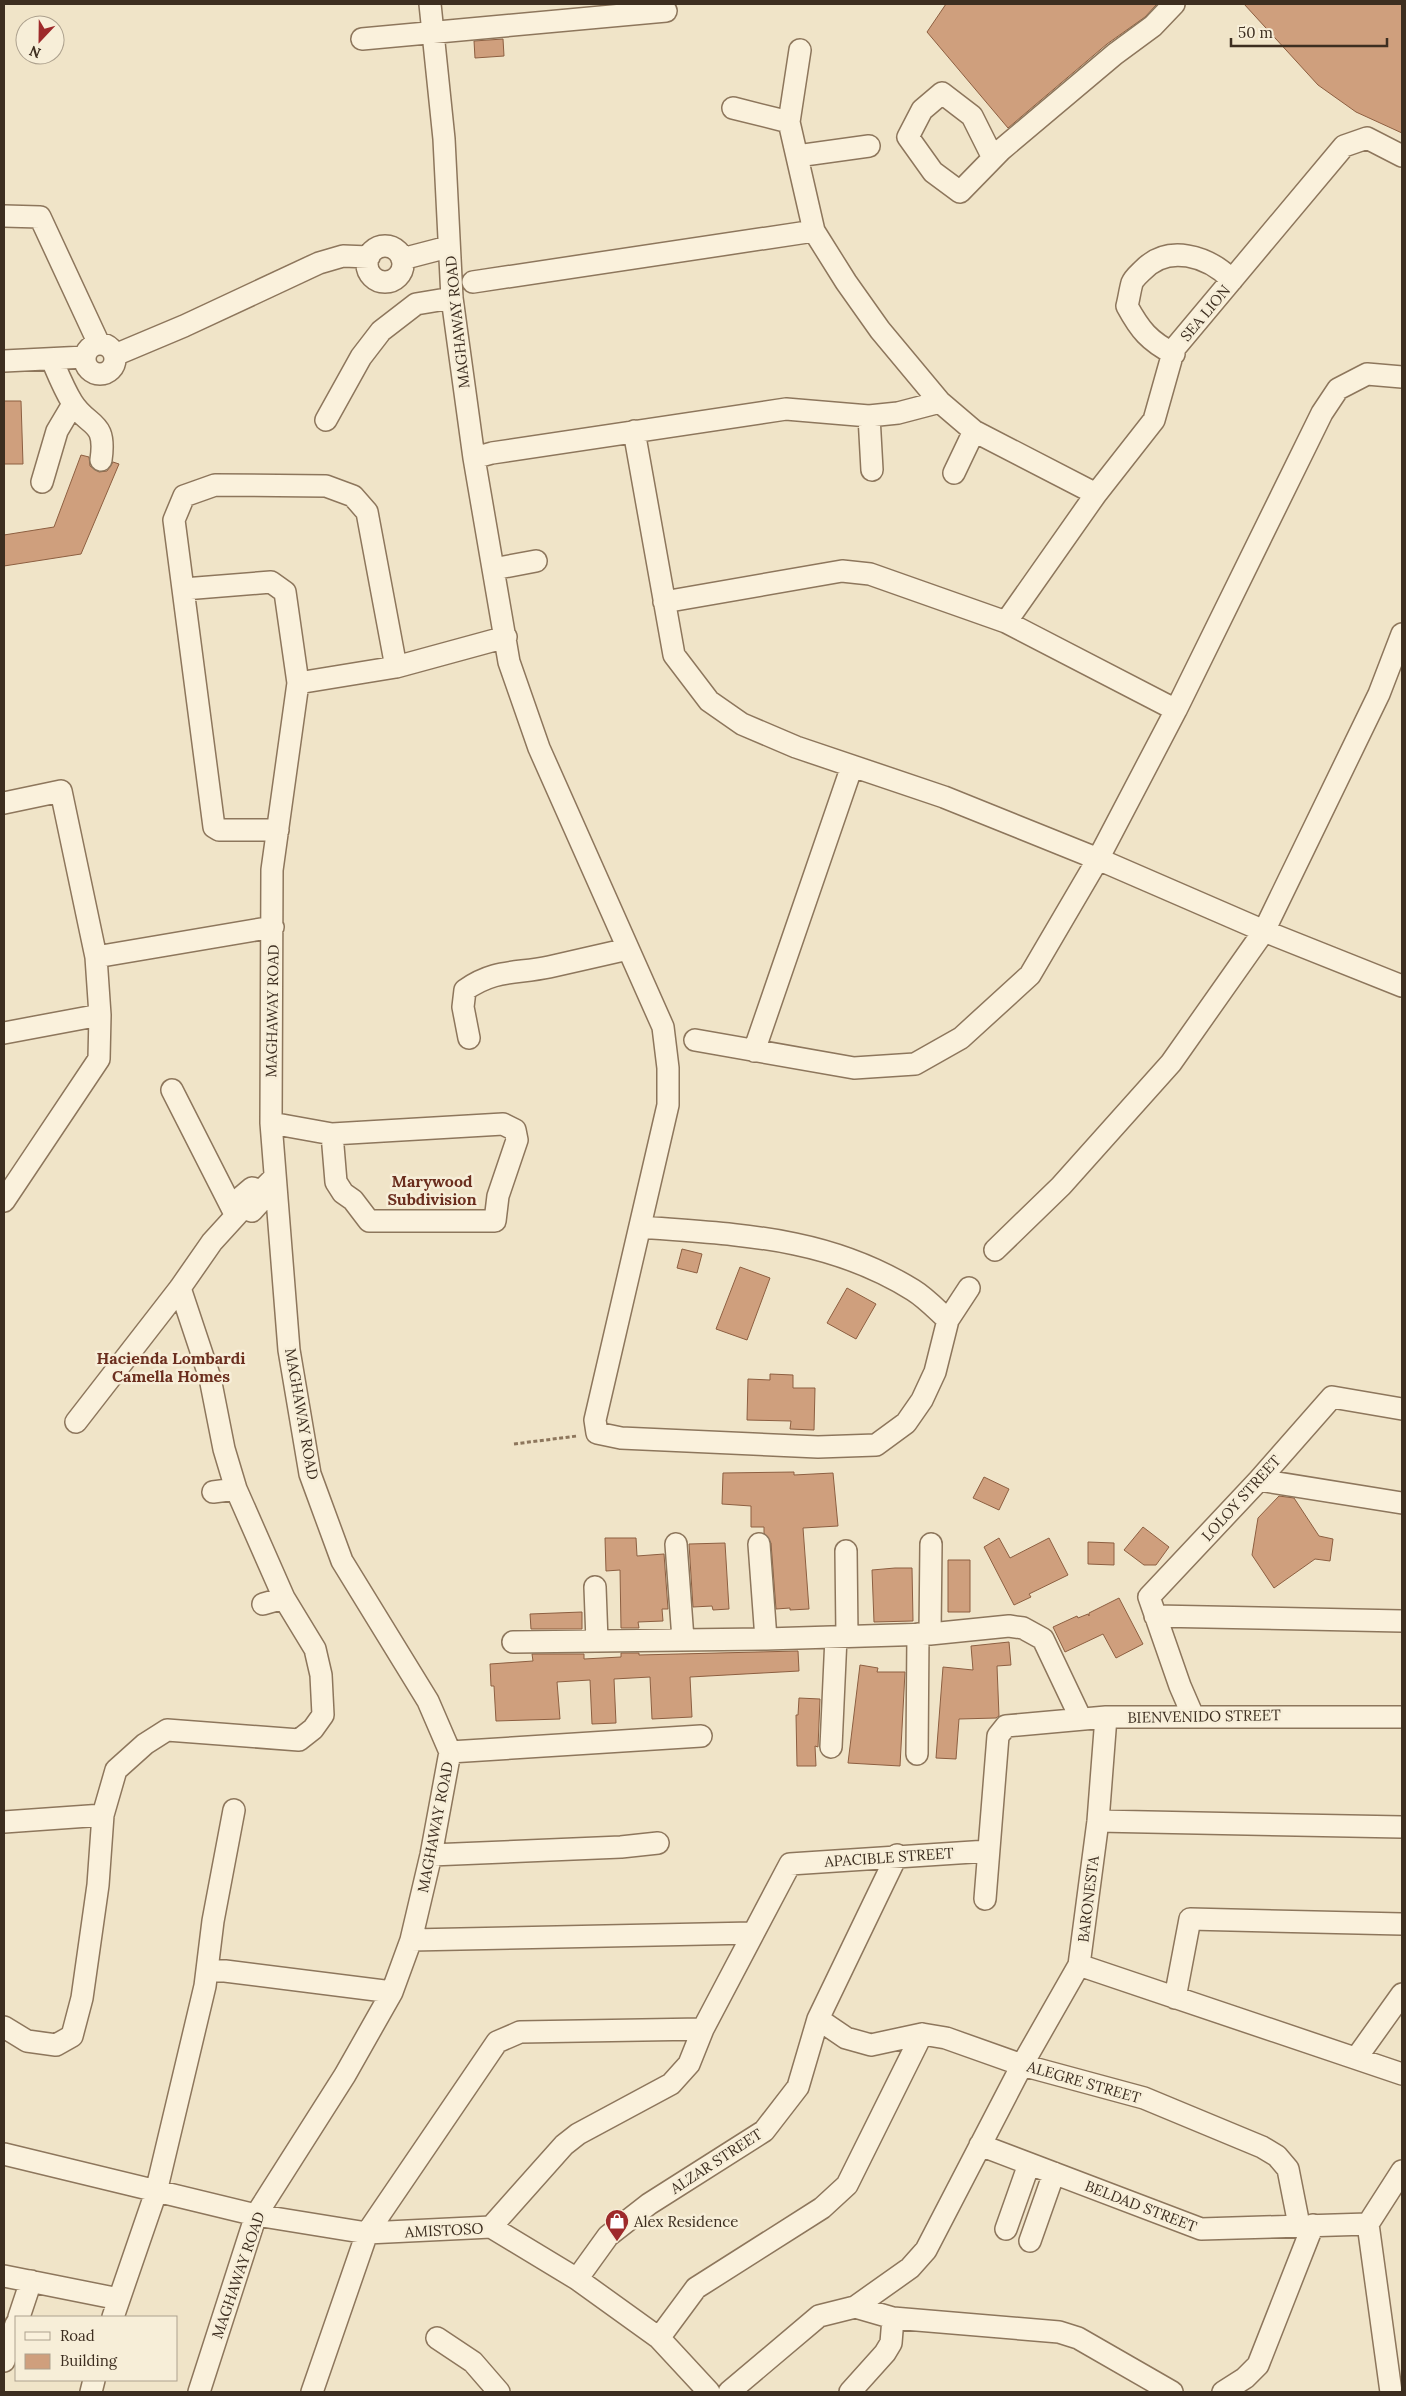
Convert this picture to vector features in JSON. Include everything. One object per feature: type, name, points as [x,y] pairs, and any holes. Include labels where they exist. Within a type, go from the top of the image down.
[{"type":"street","name":"MAGHAWAY ROAD","points":[[430,4],[444,139],[452,298],[474,458],[509,662],[539,748],[663,1027],[668,1068],[668,1105],[595,1420],[598,1433]]},
{"type":"street","points":[[993,158],[1115,54],[1153,26],[1174,4]]},
{"type":"street","points":[[362,39],[666,10]]},
{"type":"street","points":[[800,50],[789,122],[814,231],[846,282],[880,330],[940,402],[974,431],[1096,494]]},
{"type":"street","points":[[732,108],[789,122]]},
{"type":"street","name":"SEA LION","points":[[1006,622],[1096,494],[1154,420],[1174,349],[1344,146],[1367,138],[1402,156]]},
{"type":"street","points":[[797,156],[869,146]]},
{"type":"street","points":[[4,216],[40,217],[99,357]]},
{"type":"street","points":[[473,282],[814,231]]},
{"type":"street","points":[[4,361],[99,357],[184,326],[319,263],[343,256],[369,257],[377,248],[389,246],[400,254],[402,259],[448,247]]},
{"type":"street","points":[[1174,354],[1160,347],[1141,332],[1127,306],[1133,281],[1152,261],[1172,255],[1196,257],[1222,271],[1232,280]]},
{"type":"street","points":[[326,420],[361,358],[381,331],[416,304],[452,298]]},
{"type":"street","points":[[42,482],[57,431],[70,397],[99,357]]},
{"type":"street","points":[[52,360],[70,397],[100,430],[103,448],[101,460]]},
{"type":"street","points":[[695,1040],[854,1068],[915,1064],[962,1038],[1030,974],[1098,859],[1176,710],[1322,413],[1338,389],[1368,374],[1402,377]]},
{"type":"street","points":[[474,458],[492,453],[786,409],[869,416],[898,413],[940,402]]},
{"type":"street","points":[[869,416],[872,470]]},
{"type":"street","points":[[634,431],[674,655],[709,701],[742,724],[796,747],[944,797],[1098,859],[1264,931],[1402,986]]},
{"type":"street","points":[[954,473],[974,431]]},
{"type":"street","points":[[278,830],[219,830],[214,827],[174,520],[184,496],[215,485],[326,486],[353,496],[367,512],[396,667]]},
{"type":"street","points":[[494,569],[536,561]]},
{"type":"street","points":[[664,602],[842,571],[870,574],[1006,622],[1176,710]]},
{"type":"street","name":"MAGHAWAY ROAD","points":[[184,589],[271,582],[285,592],[298,683],[272,870],[271,1123],[267,1184],[289,1350],[310,1474],[342,1561],[428,1701],[450,1752],[431,1855],[411,1940],[392,1992],[344,2075],[256,2215],[199,2392]]},
{"type":"street","points":[[995,1250],[1061,1186],[1171,1063],[1264,931],[1378,694],[1402,634]]},
{"type":"street","points":[[298,683],[396,667],[506,637]]},
{"type":"street","points":[[754,1051],[852,766]]},
{"type":"street","points":[[4,803],[61,791],[96,957],[100,1015],[99,1059],[4,1201]]},
{"type":"street","points":[[96,957],[273,926]]},
{"type":"street","points":[[469,1038],[462,1007],[465,990],[479,980],[496,973],[546,967],[628,949]]},
{"type":"street","points":[[4,1033],[100,1015]]},
{"type":"street","points":[[172,1090],[239,1211]]},
{"type":"street","points":[[271,1123],[332,1134],[503,1124],[515,1130],[517,1140],[498,1196],[495,1221],[369,1221],[354,1200],[343,1193],[336,1182],[332,1134]]},
{"type":"street","points":[[239,1211],[252,1211],[262,1200],[267,1184]]},
{"type":"street","points":[[76,1422],[239,1211]]},
{"type":"street","points":[[640,1228],[778,1240],[831,1251],[870,1266],[915,1291],[948,1320]]},
{"type":"street","points":[[4,2027],[27,2041],[56,2045],[72,2036],[82,1998],[97,1895],[103,1815],[116,1770],[145,1744],[167,1730],[298,1740],[313,1729],[323,1715],[321,1675],[315,1649],[284,1598],[236,1489],[224,1449],[210,1378],[180,1288]]},
{"type":"street","points":[[598,1433],[620,1438],[788,1446],[876,1445],[906,1423],[922,1400],[935,1372],[948,1320],[969,1288]]},
{"type":"street","name":"LOLOY STREET","points":[[1152,1606],[1332,1396],[1402,1410]]},
{"type":"street","points":[[1259,1480],[1402,1503]]},
{"type":"street","points":[[213,1492],[236,1489]]},
{"type":"street","points":[[676,1544],[683,1639]]},
{"type":"street","points":[[759,1544],[766,1639]]},
{"type":"street","points":[[916,1754],[931,1544]]},
{"type":"street","points":[[831,1748],[842,1636],[846,1551]]},
{"type":"street","points":[[595,1587],[597,1641]]},
{"type":"street","points":[[263,1604],[284,1598]]},
{"type":"street","points":[[1193,1716],[1180,1686],[1152,1606],[1402,1620]]},
{"type":"street","points":[[513,1642],[766,1639],[924,1634],[1009,1626],[1023,1628],[1043,1639],[1081,1719]]},
{"type":"street","name":"BIENVENIDO STREET","points":[[988,1851],[998,1736],[1006,1726],[1106,1717],[1402,1717]]},
{"type":"street","name":"BARONESTA","points":[[855,2306],[910,2268],[926,2250],[1022,2065],[1079,1965],[1098,1821],[1106,1717]]},
{"type":"street","points":[[450,1752],[701,1736]]},
{"type":"street","points":[[4,2276],[31,2281],[116,2308],[156,2192],[208,1971],[213,1921],[234,1810]]},
{"type":"street","points":[[4,1822],[103,1815]]},
{"type":"street","points":[[1098,1821],[1402,1828]]},
{"type":"street","points":[[431,1855],[621,1847],[658,1843]]},
{"type":"street","points":[[986,1899],[988,1851]]},
{"type":"street","name":"APACIBLE STREET","points":[[753,1933],[790,1864],[897,1855],[988,1851]]},
{"type":"street","name":"ALZAR STREET","points":[[577,2279],[608,2236],[649,2204],[764,2130],[798,2087],[818,2019],[897,1855]]},
{"type":"street","points":[[1175,1998],[1190,1919],[1402,1924]]},
{"type":"street","points":[[411,1940],[753,1933],[703,2029],[689,2064],[671,2084],[578,2134],[564,2145],[491,2227]]},
{"type":"street","points":[[1079,1965],[1402,2074]]},
{"type":"street","points":[[208,1971],[225,1971],[392,1992]]},
{"type":"street","points":[[1357,2058],[1402,1994]]},
{"type":"street","name":"ALEGRE STREET","points":[[818,2019],[846,2038],[871,2045],[922,2034],[946,2038],[1022,2065],[1144,2098],[1262,2146],[1277,2156],[1288,2169],[1306,2225]]},
{"type":"street","points":[[312,2392],[367,2233],[497,2042],[520,2032],[703,2029]]},
{"type":"street","points":[[659,2338],[696,2288],[822,2208],[847,2185],[922,2034]]},
{"type":"street","name":"BELDAD STREET","points":[[980,2145],[1200,2229],[1368,2224]]},
{"type":"street","name":"AMISTOSO","points":[[4,2154],[256,2215],[367,2233],[491,2227],[577,2279],[659,2338],[709,2392]]},
{"type":"street","points":[[1006,2229],[1029,2164]]},
{"type":"street","points":[[1384,2387],[1368,2224],[1402,2171]]},
{"type":"street","points":[[1030,2241],[1054,2173]]},
{"type":"street","points":[[1223,2392],[1245,2378],[1258,2365],[1306,2225]]},
{"type":"street","points":[[19,2316],[31,2281]]},
{"type":"street","points":[[729,2392],[819,2316],[855,2306],[893,2318],[1059,2332],[1078,2338],[1172,2392]]},
{"type":"street","points":[[850,2392],[885,2353],[891,2343],[893,2318]]},
{"type":"street","points":[[4,2361],[15,2327]]},
{"type":"street","points":[[438,2338],[473,2362],[499,2392]]},
{"type":"street","points":[[1384,2387],[1402,2358]]},
{"type":"path","points":[[514,1444],[598,1433]]},
{"type":"building","points":[[946,4],[1157,4],[1145,17],[1107,44],[1008,128],[927,32]]},
{"type":"building","points":[[1244,4],[1402,4],[1402,133],[1356,112],[1318,85]]},
{"type":"building","points":[[503,39],[504,56],[475,58],[474,41]]},
{"type":"building","points":[[4,401],[21,401],[23,464],[4,464]]},
{"type":"building","points":[[81,455],[89,457],[90,466],[99,472],[107,471],[113,462],[119,464],[81,554],[4,566],[4,535],[54,527]]},
{"type":"building","points":[[682,1249],[702,1254],[697,1273],[677,1268]]},
{"type":"building","points":[[740,1267],[770,1278],[747,1340],[716,1329]]},
{"type":"building","points":[[847,1288],[876,1304],[856,1339],[827,1323]]},
{"type":"building","points":[[770,1374],[793,1375],[793,1388],[815,1388],[814,1430],[790,1429],[791,1421],[747,1420],[748,1379],[770,1380]]},
{"type":"building","points":[[794,1472],[794,1475],[833,1473],[838,1526],[803,1528],[809,1609],[776,1609],[771,1543],[764,1533],[764,1527],[751,1527],[751,1506],[722,1504],[723,1473]]},
{"type":"building","points":[[984,1477],[1009,1489],[999,1510],[973,1498]]},
{"type":"building","points":[[1279,1496],[1294,1498],[1319,1536],[1333,1539],[1330,1561],[1315,1559],[1274,1588],[1252,1555],[1258,1518]]},
{"type":"building","points":[[1143,1527],[1169,1547],[1156,1565],[1144,1565],[1124,1550]]},
{"type":"building","points":[[605,1538],[636,1538],[637,1556],[664,1554],[668,1609],[662,1609],[663,1621],[638,1622],[639,1628],[621,1628],[620,1570],[606,1571]]},
{"type":"building","points":[[999,1538],[1010,1558],[1049,1538],[1068,1575],[1029,1594],[1031,1597],[1014,1605],[984,1547]]},
{"type":"building","points":[[1088,1542],[1114,1543],[1114,1565],[1088,1564]]},
{"type":"building","points":[[725,1543],[729,1609],[713,1610],[712,1606],[693,1607],[689,1544]]},
{"type":"building","points":[[948,1560],[970,1560],[970,1612],[948,1612]]},
{"type":"building","points":[[912,1568],[913,1621],[874,1622],[872,1570]]},
{"type":"building","points":[[1119,1598],[1143,1644],[1116,1658],[1103,1634],[1065,1652],[1053,1627],[1077,1616],[1078,1618],[1088,1614],[1089,1616],[1089,1613]]},
{"type":"building","points":[[582,1612],[582,1629],[531,1629],[530,1614]]},
{"type":"building","points":[[1009,1642],[1011,1665],[997,1666],[999,1716],[996,1718],[959,1719],[956,1759],[936,1758],[943,1667],[973,1670],[971,1646]]},
{"type":"building","points":[[798,1651],[799,1671],[690,1677],[692,1717],[652,1719],[650,1677],[614,1679],[616,1723],[592,1724],[590,1680],[557,1682],[560,1719],[496,1721],[494,1686],[491,1686],[490,1664],[533,1661],[532,1654],[584,1654],[584,1659],[621,1657],[621,1653],[639,1653],[639,1655]]},
{"type":"building","points":[[860,1665],[878,1668],[877,1672],[905,1672],[900,1766],[848,1763]]},
{"type":"building","points":[[799,1698],[820,1699],[818,1747],[815,1746],[816,1766],[797,1766],[796,1715],[798,1715]]},
{"type":"place","name":"Alex Residence","points":[[617,2242]]},
{"type":"district","name":"Marywood Subdivision","points":[[432,1190]]},
{"type":"district","name":"Hacienda Lombardi Camella Homes","points":[[171,1367]]}]
